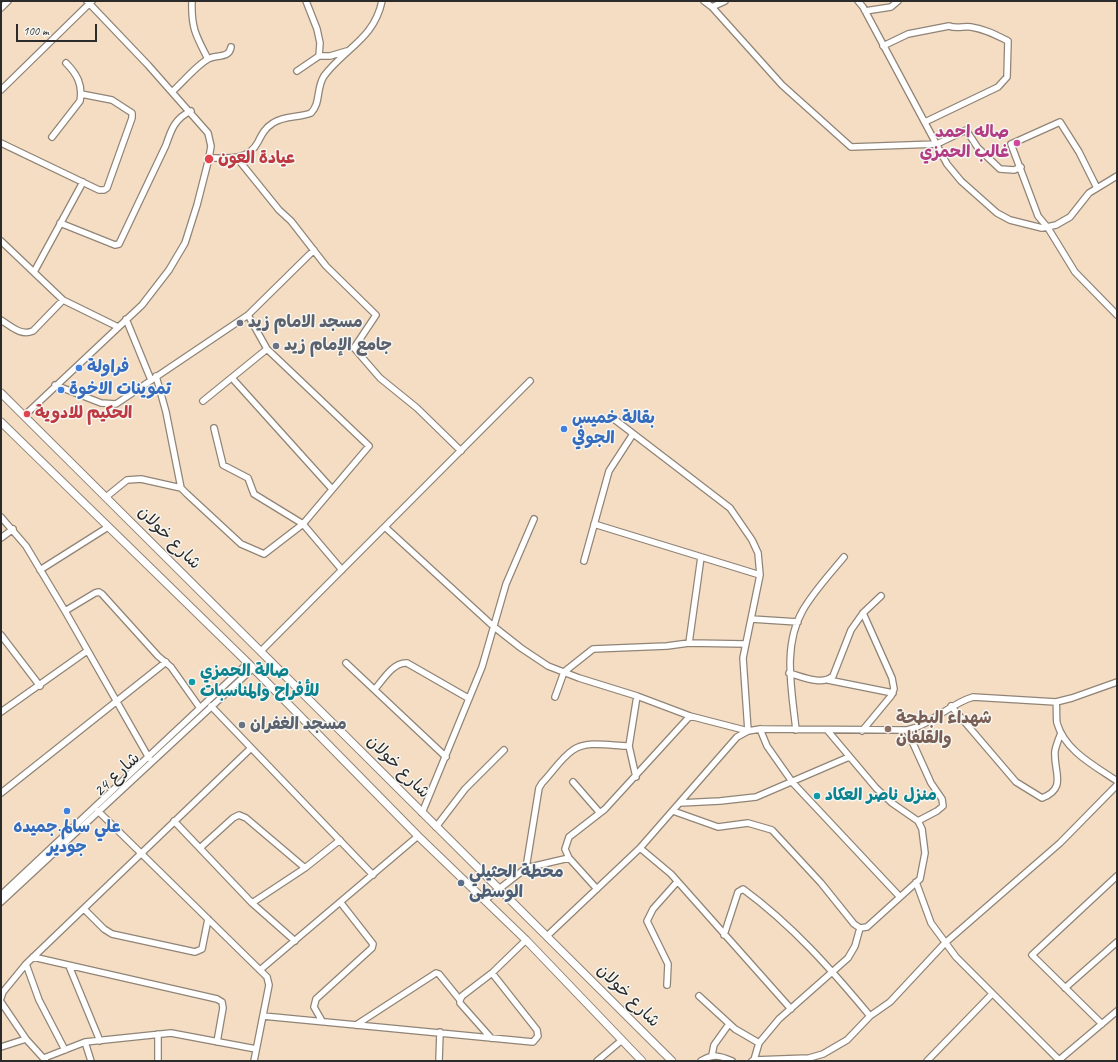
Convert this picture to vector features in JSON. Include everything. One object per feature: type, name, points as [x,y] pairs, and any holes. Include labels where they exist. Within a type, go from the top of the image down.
[{"type":"main road","name":"شارع خولان","points":[[1,393],[436,827],[500,888],[672,1061]]},
{"type":"main road","name":"شارع خولان","points":[[1,422],[250,666],[418,836],[526,940],[642,1061]]},
{"type":"street","points":[[1,8],[8,1]]},
{"type":"street","points":[[192,1],[191,20],[194,31],[208,59]]},
{"type":"street","points":[[306,1],[317,29],[320,43],[319,56]]},
{"type":"street","points":[[209,158],[237,158],[250,153],[265,129],[272,123],[282,118],[311,113],[318,103],[317,94],[323,78],[370,30],[379,14],[382,1]]},
{"type":"street","points":[[704,1],[712,7],[782,85],[851,147],[937,144],[966,130],[978,148],[1000,169],[1014,170],[1021,167]]},
{"type":"street","points":[[712,7],[725,1]]},
{"type":"street","points":[[858,1],[865,11],[947,164],[961,181],[997,213],[1010,220],[1042,228],[1048,228],[1070,217],[1089,193],[1117,176]]},
{"type":"street","points":[[865,11],[891,7],[898,1]]},
{"type":"street","points":[[1,90],[90,2],[191,111],[208,133],[211,146],[197,205],[185,243],[169,270],[142,305],[55,385],[24,416]]},
{"type":"street","points":[[884,46],[908,34],[949,26],[954,28],[971,27],[987,31],[1008,41],[1007,77],[998,86],[925,122]]},
{"type":"street","points":[[173,91],[208,59],[224,56],[231,47]]},
{"type":"street","points":[[297,71],[319,56],[339,54],[351,49]]},
{"type":"street","points":[[52,137],[80,100],[81,94],[78,78],[66,63]]},
{"type":"street","points":[[1,143],[99,190],[104,190],[107,188],[132,118],[132,113],[112,100],[81,94]]},
{"type":"street","points":[[60,224],[115,245],[119,244],[172,128],[183,115],[191,111]]},
{"type":"street","points":[[1097,188],[1079,152],[1060,122],[1012,144],[1028,186],[1032,203],[1038,216],[1048,228],[1075,272],[1117,315]]},
{"type":"street","points":[[237,158],[279,210],[291,221],[326,266],[376,315],[354,348],[380,378],[416,408],[461,451]]},
{"type":"street","points":[[34,272],[83,182]]},
{"type":"street","points":[[1,241],[63,300],[118,327]]},
{"type":"street","points":[[55,385],[101,403],[116,404],[248,314],[314,250]]},
{"type":"street","points":[[1,320],[19,332],[26,334],[33,331],[63,300]]},
{"type":"street","points":[[106,497],[127,480],[140,479],[181,488],[241,544],[264,554],[303,524],[369,446],[267,349],[248,314]]},
{"type":"street","points":[[126,319],[154,378],[166,412],[181,488]]},
{"type":"street","points":[[203,401],[267,349]]},
{"type":"street","points":[[232,378],[332,489]]},
{"type":"street","points":[[261,651],[530,381]]},
{"type":"street","points":[[614,419],[730,508],[752,540],[758,553],[760,574],[743,658],[748,731]]},
{"type":"street","points":[[214,428],[223,465],[248,478],[254,494],[303,524],[342,570]]},
{"type":"street","points":[[584,561],[609,471],[633,434]]},
{"type":"street","points":[[1,517],[26,546],[151,762]]},
{"type":"street","points":[[422,813],[482,666],[506,584],[534,519]]},
{"type":"street","points":[[594,524],[760,574]]},
{"type":"street","points":[[40,570],[108,527]]},
{"type":"street","points":[[384,527],[493,626],[548,666],[637,696],[690,716],[748,731],[907,730],[919,728],[951,706],[973,697],[1056,702],[1117,682]]},
{"type":"street","points":[[1,538],[13,530]]},
{"type":"street","points":[[689,643],[701,557]]},
{"type":"street","points":[[796,730],[789,673],[793,634],[802,611],[844,557]]},
{"type":"street","points":[[65,611],[99,592],[158,656],[166,662],[200,708]]},
{"type":"street","points":[[828,680],[833,676],[851,630],[863,613],[881,596]]},
{"type":"street","points":[[862,731],[893,693],[894,689],[892,678],[863,613]]},
{"type":"street","points":[[751,619],[798,622]]},
{"type":"street","points":[[1,635],[40,686]]},
{"type":"street","points":[[555,697],[564,672],[593,650],[667,646],[689,643],[745,644]]},
{"type":"street","points":[[1,712],[87,652]]},
{"type":"street","points":[[1,793],[166,662]]},
{"type":"street","points":[[346,663],[446,757]]},
{"type":"street","points":[[375,689],[396,666],[402,663],[407,663],[468,698]]},
{"type":"street","name":"شارع 24","points":[[1,902],[211,706],[250,666]]},
{"type":"street","name":"شارع 24","points":[[1,895],[200,708],[250,666]]},
{"type":"street","points":[[789,673],[821,681],[828,680],[893,693]]},
{"type":"street","points":[[636,777],[629,746],[637,696]]},
{"type":"street","points":[[1056,702],[1057,722],[1061,732],[1074,751],[1117,781]]},
{"type":"street","points":[[211,706],[373,875]]},
{"type":"street","points":[[951,706],[1016,782],[1042,798],[1052,794],[1056,788],[1058,780],[1055,751],[1061,732]]},
{"type":"street","points":[[597,888],[569,858],[565,849],[569,837],[600,813],[636,777],[690,716]]},
{"type":"street","points":[[760,730],[767,746],[793,783],[900,897]]},
{"type":"street","points":[[907,730],[931,783],[942,799],[942,806],[937,811],[918,821]]},
{"type":"street","points":[[547,936],[640,848],[737,737],[748,731]]},
{"type":"street","points":[[673,811],[718,827],[748,823],[772,830],[825,888],[854,924],[860,928],[867,927],[920,879],[924,866],[925,853],[922,829],[918,821],[892,803],[876,788],[849,758],[828,731]]},
{"type":"street","points":[[526,868],[539,788],[542,783],[572,751],[579,747],[592,745],[629,746]]},
{"type":"street","points":[[1,998],[3,992],[26,964],[250,748]]},
{"type":"street","points":[[436,827],[465,789],[504,750]]},
{"type":"street","points":[[680,802],[756,798],[849,758]]},
{"type":"street","points":[[573,782],[600,813]]},
{"type":"street","points":[[860,928],[855,946],[848,958],[834,972],[779,1019],[759,1044],[753,1060],[809,1058],[823,1054],[847,1040],[870,1016],[890,1002],[945,943],[1060,843],[1117,785]]},
{"type":"street","points":[[98,811],[267,977],[269,985],[254,1061]]},
{"type":"street","points":[[200,848],[233,818],[239,815],[246,818],[305,868]]},
{"type":"street","points":[[174,821],[252,903],[295,941]]},
{"type":"street","points":[[260,970],[341,903],[418,836]]},
{"type":"street","points":[[252,903],[305,868],[340,840]]},
{"type":"street","points":[[640,848],[664,867],[791,1009]]},
{"type":"street","points":[[485,900],[526,868],[569,858]]},
{"type":"street","points":[[1102,1024],[1032,956],[1117,876]]},
{"type":"street","points":[[667,985],[668,964],[647,921],[653,909],[677,882]]},
{"type":"street","points":[[916,882],[931,923],[956,957],[1059,1060],[1117,1011]]},
{"type":"street","points":[[724,935],[738,892],[743,889],[781,919],[834,972],[870,1016]]},
{"type":"street","points":[[322,1021],[314,1007],[316,999],[372,948],[373,944],[341,903]]},
{"type":"street","points":[[84,909],[104,929],[112,934],[195,952],[202,949],[208,919]]},
{"type":"street","points":[[460,1000],[462,996],[492,973],[526,940]]},
{"type":"street","points":[[1065,988],[1117,942]]},
{"type":"street","points":[[33,957],[217,999],[222,1002],[223,1008],[218,1042]]},
{"type":"street","points":[[26,964],[39,1000],[65,1050]]},
{"type":"street","points":[[69,966],[100,1041]]},
{"type":"street","points":[[356,1025],[433,973],[439,974],[460,1000],[460,1003],[491,1038]]},
{"type":"street","points":[[263,1016],[533,1042],[538,1036],[537,1030],[492,973]]},
{"type":"street","points":[[927,1061],[992,994]]},
{"type":"street","points":[[699,996],[729,1024],[759,1044]]},
{"type":"street","points":[[1,1002],[26,1039],[45,1060],[85,1042],[171,1033],[256,1049]]},
{"type":"street","points":[[712,1055],[714,1045],[729,1024]]},
{"type":"street","points":[[439,1061],[440,1032]]},
{"type":"street","points":[[158,1034],[158,1061]]},
{"type":"street","points":[[1,1047],[26,1039]]},
{"type":"street","points":[[597,1061],[622,1040]]},
{"type":"street","points":[[85,1042],[91,1061]]},
{"type":"street","points":[[700,1061],[712,1055],[719,1055],[732,1061]]},
{"type":"place","name":"صاله احمد غالب الحمزي","points":[[1017,143]]},
{"type":"place","name":"عيادة العون","points":[[209,159]]},
{"type":"place","name":"مسجد الامام زيد","points":[[240,323]]},
{"type":"place","name":"جامع الإمام زيد","points":[[276,346]]},
{"type":"place","name":"فراولة","points":[[79,368]]},
{"type":"place","name":"تموينات الاخوة","points":[[61,390]]},
{"type":"place","name":"الحكيم للادوية","points":[[27,414]]},
{"type":"place","name":"بقالة خميس الجوفي","points":[[564,429]]},
{"type":"place","name":"صالة الحمزي للأفراح والمناسبات","points":[[192,682]]},
{"type":"place","name":"مسجد الغفران","points":[[242,725]]},
{"type":"place","name":"شهداء البطحة والقلفان","points":[[888,729]]},
{"type":"place","name":"منزل ناصر العكاد","points":[[817,796]]},
{"type":"place","name":"علي سالم.جميده جودير","points":[[67,811]]},
{"type":"place","name":"محطة الحثيلي الوسطى","points":[[461,883]]}]
